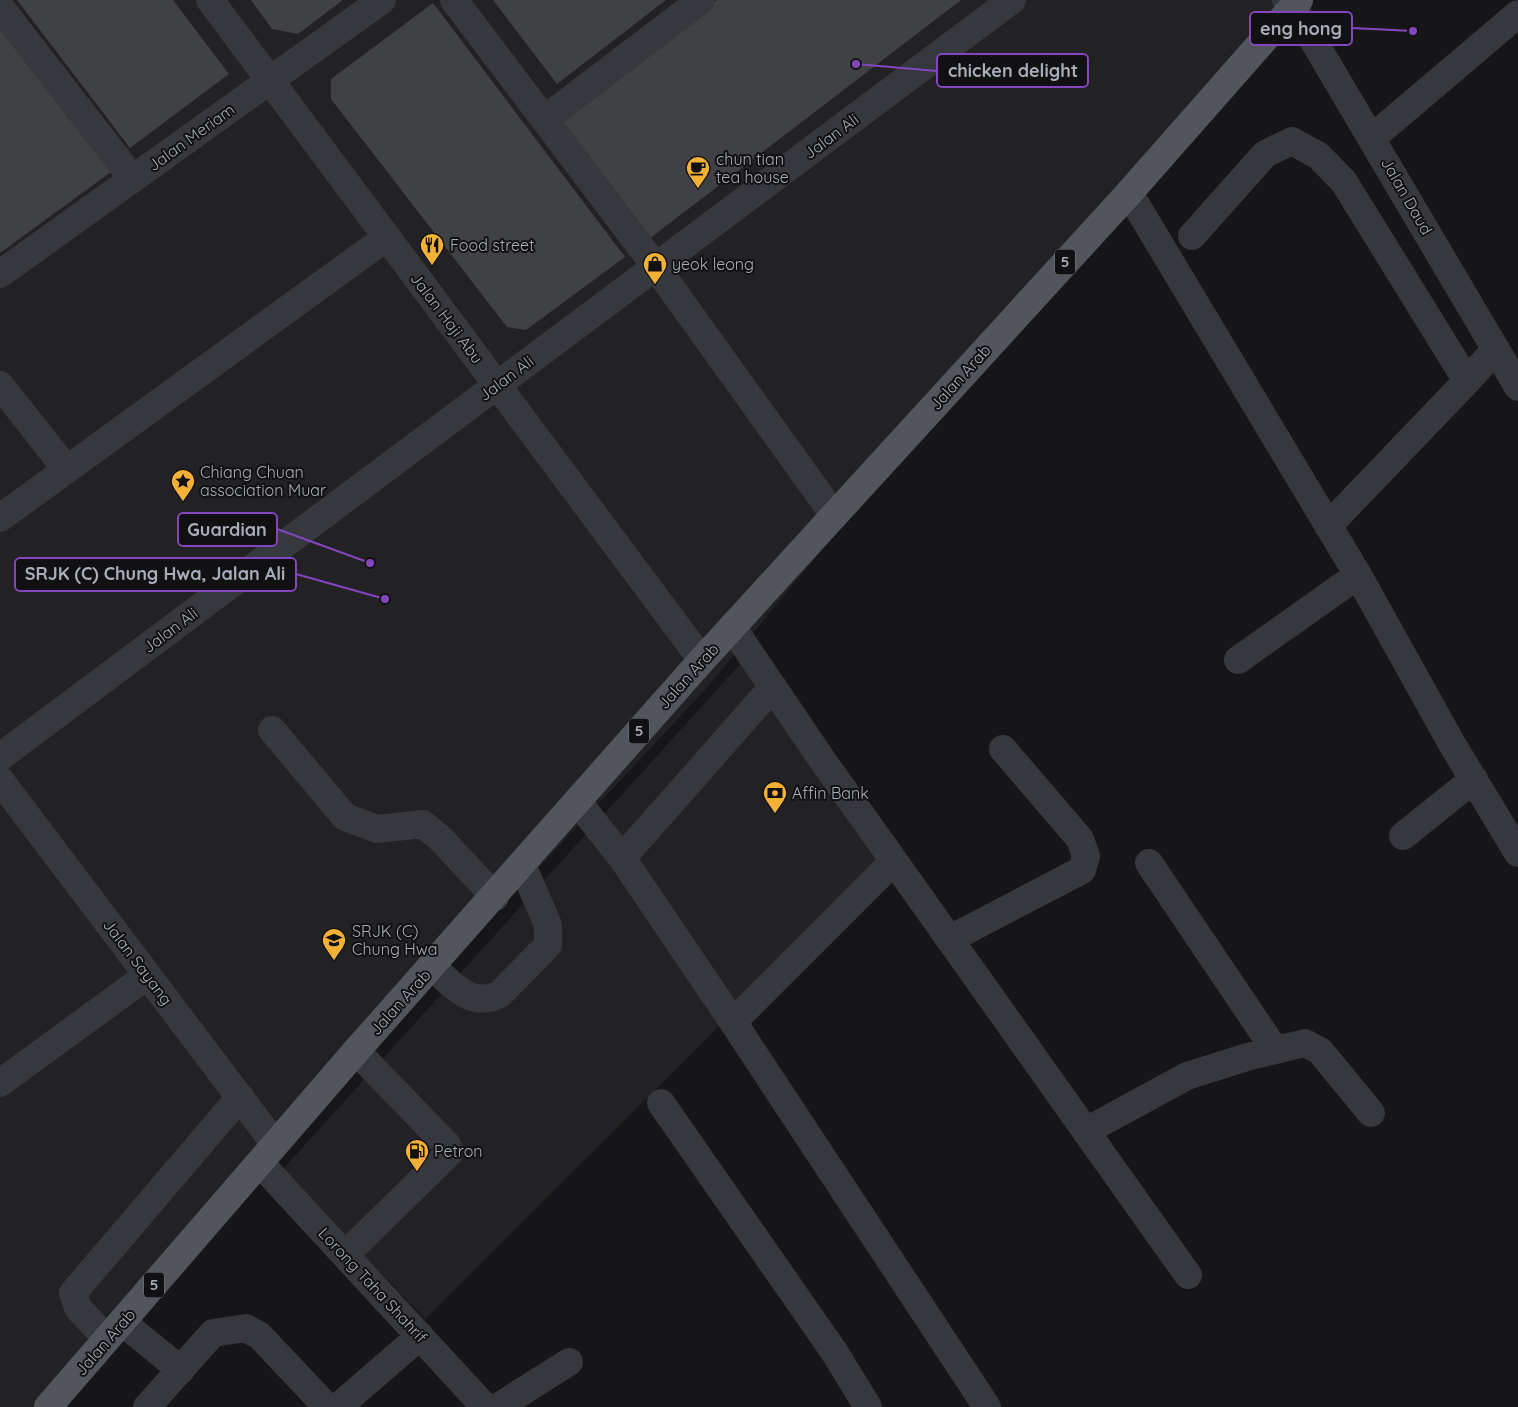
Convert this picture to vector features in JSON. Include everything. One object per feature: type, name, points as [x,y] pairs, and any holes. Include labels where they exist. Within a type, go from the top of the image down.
[{"type":"main road","name":"Jalan Arab","points":[[48,1407],[577,801],[702,660],[1129,193],[1293,2]]},
{"type":"street","name":"Jalan Haji Abu","points":[[210,0],[702,660]]},
{"type":"street","name":"Jalan Meriam","points":[[0,274],[382,0]]},
{"type":"street","points":[[454,0],[656,267],[834,515]]},
{"type":"street","points":[[545,119],[701,0]]},
{"type":"street","name":"Jalan Ali","points":[[0,757],[1012,0]]},
{"type":"street","name":"Jalan Daud","points":[[1293,2],[1518,388]]},
{"type":"street","points":[[0,7],[133,179]]},
{"type":"street","points":[[1373,137],[1518,14]]},
{"type":"street","points":[[1192,236],[1265,154],[1292,141],[1319,156],[1344,182],[1467,381]]},
{"type":"street","points":[[1129,193],[1358,575],[1518,853]]},
{"type":"street","points":[[0,518],[387,237]]},
{"type":"street","points":[[1328,526],[1496,349]]},
{"type":"street","points":[[0,385],[67,470]]},
{"type":"street","points":[[1238,660],[1358,575]]},
{"type":"street","points":[[732,627],[894,861],[1188,1275]]},
{"type":"street","points":[[622,858],[773,687]]},
{"type":"street","points":[[272,730],[345,817],[377,829],[424,824],[440,838],[495,896]]},
{"type":"street","points":[[950,939],[1082,870],[1086,856],[1080,839],[1003,749]]},
{"type":"street","points":[[1403,836],[1474,779]]},
{"type":"street","name":"Jalan Sayang","points":[[0,780],[240,1097],[268,1153]]},
{"type":"street","points":[[577,801],[622,858],[733,1022],[987,1407]]},
{"type":"street","points":[[733,1022],[894,861]]},
{"type":"street","points":[[1149,863],[1275,1050]]},
{"type":"street","points":[[432,967],[465,995],[478,1000],[490,999],[500,994],[548,945],[548,925],[522,865]]},
{"type":"street","points":[[3,1074],[148,975]]},
{"type":"street","points":[[1086,1131],[1187,1076],[1305,1043],[1320,1051],[1370,1113]]},
{"type":"street","points":[[345,1255],[449,1153],[447,1145],[356,1052]]},
{"type":"street","points":[[181,1370],[78,1308],[73,1293],[240,1097]]},
{"type":"street","points":[[661,1103],[835,1353],[868,1407]]},
{"type":"street","name":"Lorong Taha Shahrif","points":[[268,1153],[345,1255],[485,1407]]},
{"type":"street","points":[[147,1407],[213,1334],[246,1328],[260,1336],[327,1407]]},
{"type":"street","points":[[338,1407],[420,1336]]},
{"type":"street","points":[[498,1407],[570,1362]]},
{"type":"shaded area","points":[[0,0],[1282,0],[705,690],[34,1407],[0,1407]]},
{"type":"shaded area","points":[[741,663],[882,864],[425,1319],[282,1170]]},
{"type":"building","points":[[17,0],[173,0],[229,74],[130,148]]},
{"type":"building","points":[[251,0],[343,0],[298,34],[272,29]]},
{"type":"building","points":[[493,0],[666,0],[557,84]]},
{"type":"building","points":[[717,0],[961,0],[649,239],[558,121]]},
{"type":"building","points":[[433,3],[625,257],[526,330],[507,327],[331,99],[331,79]]},
{"type":"building","points":[[0,25],[111,172],[0,253]]},
{"type":"place","name":"eng hong","points":[[1413,31]]},
{"type":"place","name":"chicken delight","points":[[856,64]]},
{"type":"place","name":"chun tian tea house","points":[[698,189]]},
{"type":"place","name":"Food street","points":[[432,266]]},
{"type":"place","name":"yeok leong","points":[[655,285]]},
{"type":"place","name":"Chiang Chuan association Muar","points":[[183,502]]},
{"type":"place","name":"Guardian","points":[[370,563]]},
{"type":"place","name":"SRJK (C) Chung Hwa, Jalan Ali","points":[[385,599]]},
{"type":"place","name":"Affin Bank","points":[[775,814]]},
{"type":"place","name":"SRJK (C) Chung Hwa","points":[[334,961]]},
{"type":"place","name":"Petron","points":[[417,1172]]}]
